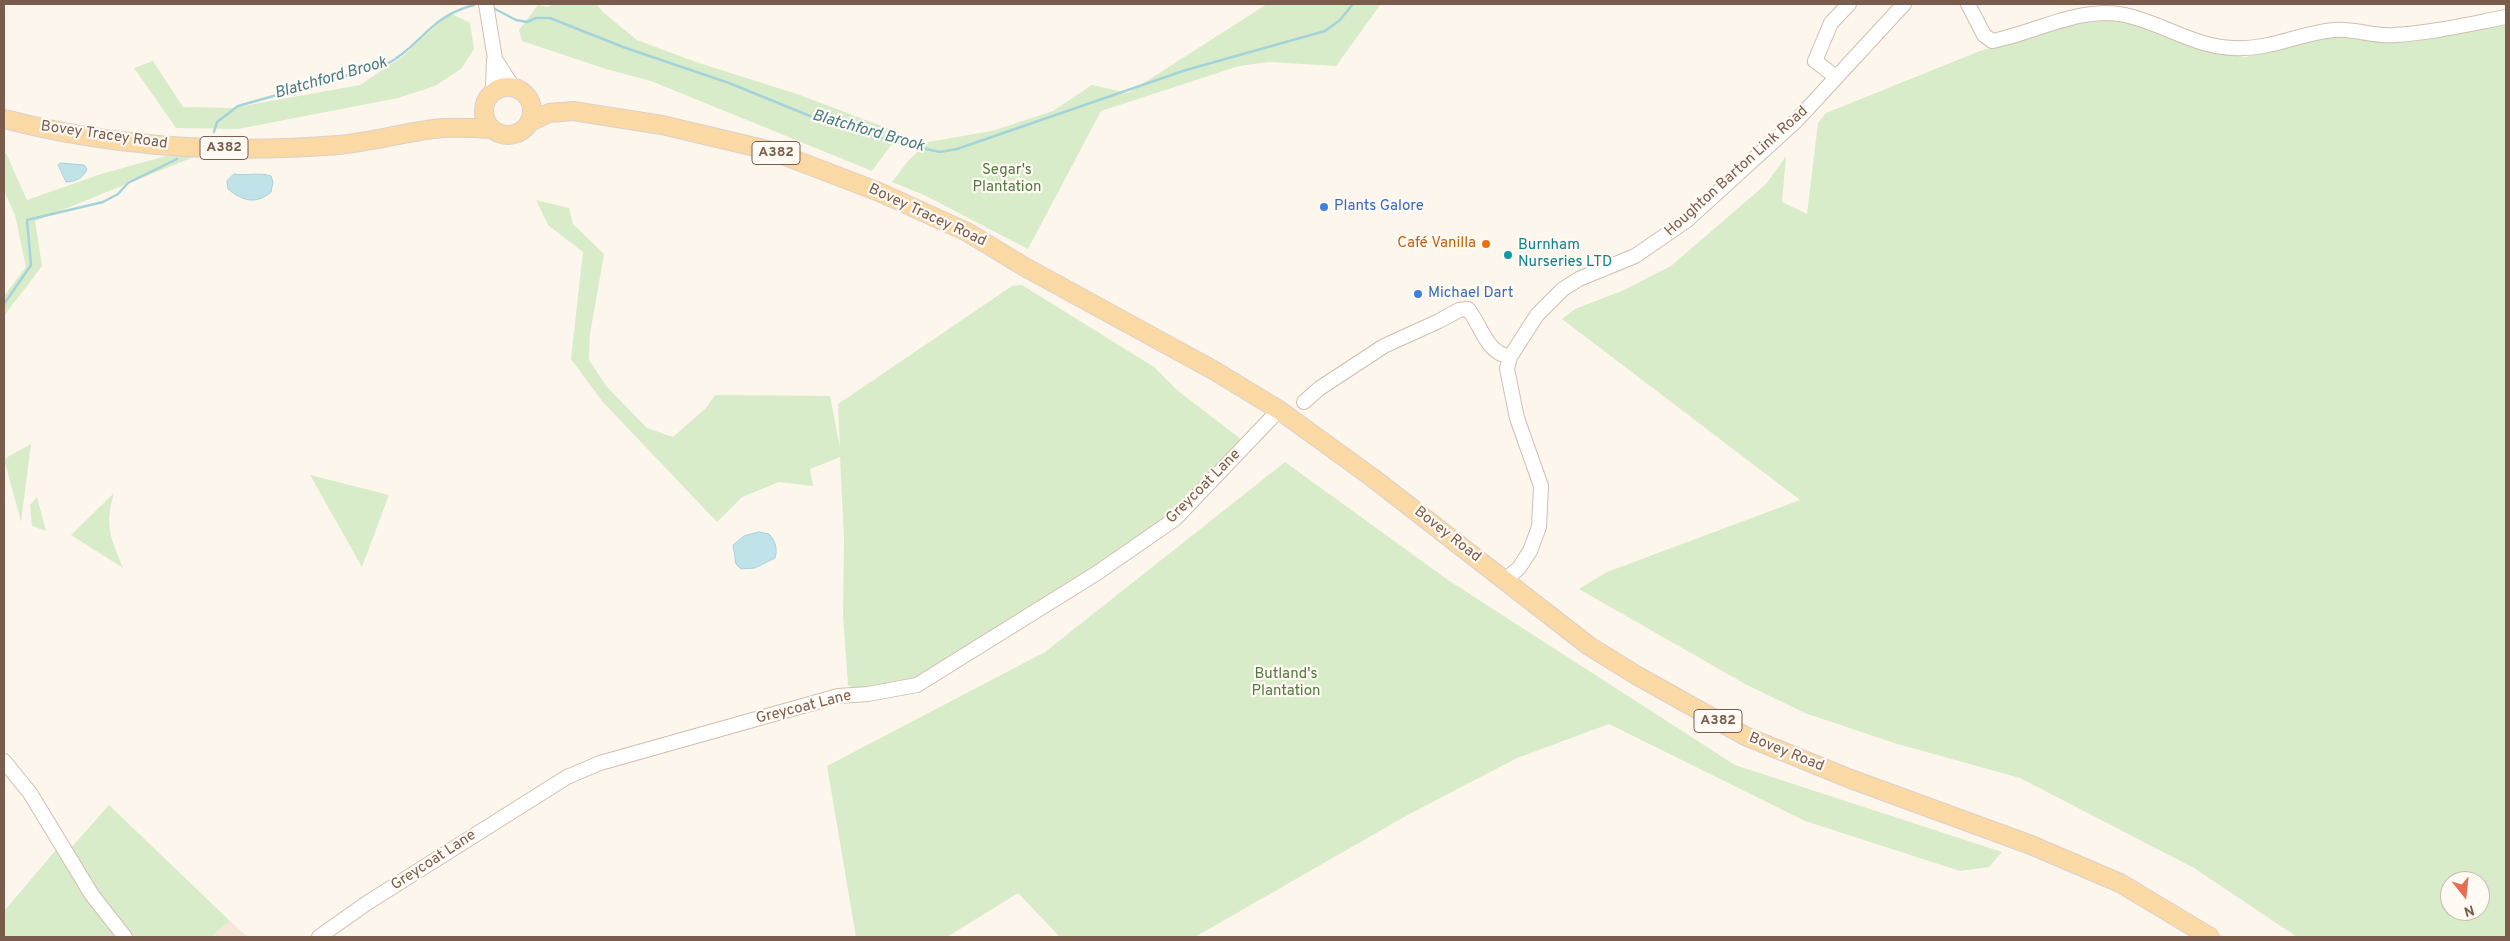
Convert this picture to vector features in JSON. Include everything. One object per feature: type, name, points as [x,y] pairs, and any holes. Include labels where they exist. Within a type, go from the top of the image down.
[{"type":"main road","points":[[513,87],[524,92],[528,97],[533,108],[530,122],[517,134],[501,135],[492,129],[484,118],[487,100],[498,89],[513,87]]},
{"type":"main road","name":"Bovey Tracey Road","points":[[528,97],[549,103],[567,105],[573,111]]},
{"type":"main road","name":"Bovey Tracey Road","points":[[444,128],[487,100]]},
{"type":"main road","name":"Bovey Tracey Road","points":[[530,122],[549,113],[573,111],[662,125],[772,152],[879,192],[967,232],[1024,266],[1200,362],[1279,410]]},
{"type":"main road","name":"Bovey Tracey Road","points":[[4,119],[39,128],[139,144],[244,148],[341,145],[444,128],[492,129]]},
{"type":"main road","name":"Bovey Road","points":[[1279,410],[1373,478],[1590,646],[1745,736],[1848,778],[2031,845],[2120,883],[2210,937]]},
{"type":"street","points":[[486,4],[495,59],[493,88],[487,100]]},
{"type":"street","points":[[1836,76],[1815,61],[1832,23],[1849,4]]},
{"type":"street","name":"Houghton Barton Link Road","points":[[1510,357],[1537,315],[1551,299],[1579,279],[1635,256],[1686,221],[1797,120],[1826,91],[1836,76],[1904,4]]},
{"type":"street","points":[[1968,4],[1984,36],[1992,41],[2044,25],[2104,12],[2124,14],[2159,24],[2218,48],[2243,48],[2283,43],[2332,30],[2392,36],[2506,17]]},
{"type":"street","points":[[495,59],[513,87]]},
{"type":"street","points":[[1304,402],[1320,388],[1384,346],[1459,310],[1468,309],[1491,347],[1499,355],[1510,357],[1508,368],[1517,418],[1541,486],[1539,527],[1530,551],[1519,568],[1505,580]]},
{"type":"street","name":"Greycoat Lane","points":[[320,937],[367,904],[512,811],[567,777],[600,763],[838,696],[868,694],[917,685],[1098,572],[1175,519],[1279,410]]},
{"type":"street","points":[[4,761],[30,793],[92,895],[125,937]]},
{"type":"shaded area","points":[[230,921],[248,937],[211,937]]},
{"type":"green space","points":[[553,4],[596,4],[637,40],[696,62],[800,95],[900,133],[872,171],[651,81],[606,69],[522,41],[519,30],[538,5],[548,7]]},
{"type":"green space","name":"Segar's Plantation","points":[[1267,4],[1381,4],[1336,66],[1269,62],[1239,66],[1101,111],[1028,249],[924,195],[892,182],[908,161],[928,142],[992,131],[1053,111],[1092,85],[1128,93]]},
{"type":"green space","points":[[450,13],[470,23],[474,49],[461,69],[435,86],[398,98],[238,129],[176,128],[134,68],[153,61],[183,107],[232,108],[360,85],[402,57]]},
{"type":"green space","points":[[2118,19],[2159,31],[2215,53],[2246,57],[2337,34],[2355,39],[2393,41],[2506,25],[2506,937],[2297,937],[2194,868],[2020,778],[1894,743],[1805,713],[1747,685],[1579,589],[1607,572],[1800,500],[1562,319],[1575,309],[1624,290],[1671,266],[1766,184],[1786,156],[1782,202],[1807,214],[1818,123],[1826,113],[1980,51],[2077,22]]},
{"type":"green space","points":[[4,153],[6,153],[27,200],[101,174],[166,156],[196,156],[35,221],[42,266],[4,316],[4,296],[26,267],[15,215],[4,191]]},
{"type":"green space","points":[[536,200],[569,208],[573,224],[604,254],[590,334],[589,360],[607,387],[647,428],[673,437],[706,408],[715,395],[830,396],[840,448],[838,404],[1012,286],[1022,285],[1154,367],[1177,390],[1242,440],[1210,472],[1206,482],[1167,518],[1136,543],[915,679],[856,690],[848,685],[843,615],[844,539],[840,457],[810,469],[813,486],[779,482],[742,497],[717,522],[602,401],[571,359],[583,252],[548,225]]},
{"type":"green space","points":[[31,444],[21,522],[4,459]]},
{"type":"green space","name":"Butland's Plantation","points":[[1285,462],[1448,580],[1735,765],[2002,852],[1989,867],[1960,871],[1805,821],[1609,724],[1517,758],[1404,817],[1195,937],[1060,937],[1018,893],[947,937],[856,937],[827,766],[1045,652]]},
{"type":"green space","points":[[310,475],[389,495],[362,567]]},
{"type":"green space","points":[[114,493],[109,523],[110,532],[123,568],[71,535]]},
{"type":"green space","points":[[37,497],[46,531],[32,526],[30,505]]},
{"type":"green space","points":[[109,805],[230,921],[211,937],[133,937],[92,885],[71,848]]},
{"type":"green space","points":[[56,850],[96,912],[117,937],[4,937],[4,911]]},
{"type":"water","points":[[61,163],[84,165],[87,169],[79,179],[66,182],[58,165]]},
{"type":"water","points":[[234,174],[263,174],[271,176],[273,182],[271,192],[260,199],[244,199],[228,189],[227,181]]},
{"type":"water","points":[[759,532],[769,534],[773,539],[776,548],[775,558],[755,568],[741,569],[736,564],[733,545],[744,536]]},
{"type":"waterway","name":"Blatchford Brook","points":[[495,9],[516,20],[527,22],[536,18],[550,18],[623,47],[729,83],[815,118],[891,141],[940,152],[957,149],[1186,70],[1325,31],[1340,20],[1353,4]]},
{"type":"waterway","name":"Blatchford Brook","points":[[214,132],[217,122],[238,106],[387,64],[409,48],[436,23],[459,10],[474,5]]},
{"type":"waterway","name":"Blatchford Brook","points":[[4,304],[31,265],[27,220],[103,202],[118,194],[128,183],[177,159]]},
{"type":"place","name":"Plants Galore","points":[[1324,207]]},
{"type":"place","name":"Café Vanilla","points":[[1486,244]]},
{"type":"place","name":"Burnham Nurseries LTD","points":[[1508,255]]},
{"type":"place","name":"Michael Dart","points":[[1418,294]]}]
